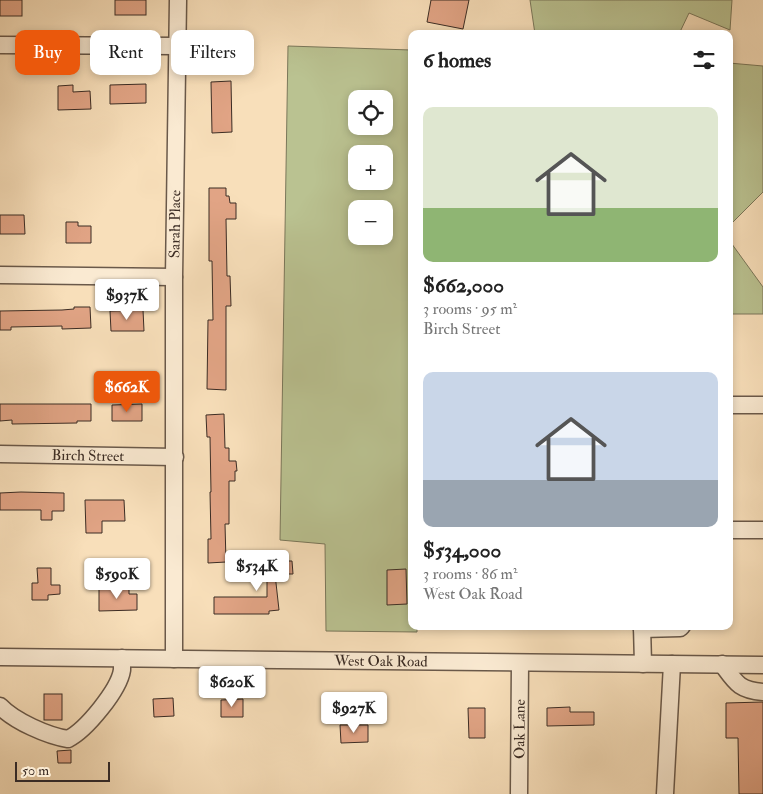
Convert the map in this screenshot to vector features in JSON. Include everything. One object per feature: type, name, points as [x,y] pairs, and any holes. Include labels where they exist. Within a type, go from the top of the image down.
[{"type":"street","name":"Sarah Place","points":[[178,0],[178,30]]},
{"type":"street","points":[[0,45],[171,46]]},
{"type":"street","name":"Sarah Place","points":[[174,659],[174,277],[177,75]]},
{"type":"street","points":[[0,275],[174,277]]},
{"type":"street","points":[[733,405],[763,405]]},
{"type":"street","name":"Birch Street","points":[[0,454],[175,457]]},
{"type":"street","points":[[733,530],[763,530]]},
{"type":"street","points":[[642,630],[643,664]]},
{"type":"street","name":"West Oak Road","points":[[0,657],[763,665]]},
{"type":"street","points":[[0,706],[5,711],[41,730],[68,739],[94,717],[118,683],[122,670],[122,658]]},
{"type":"street","name":"Oak Lane","points":[[519,794],[520,663]]},
{"type":"street","points":[[665,794],[672,664]]},
{"type":"street","points":[[722,664],[736,682],[748,691],[763,692]]},
{"type":"green space","points":[[530,0],[732,0],[730,30],[689,13],[681,30],[534,30]]},
{"type":"green space","points":[[288,46],[408,50],[408,630],[417,630],[417,632],[326,631],[325,544],[280,540]]},
{"type":"green space","points":[[733,63],[763,66],[763,192],[733,222]]},
{"type":"green space","points":[[733,246],[763,287],[763,314],[733,314]]},
{"type":"building","points":[[0,0],[22,0],[22,16],[0,16]]},
{"type":"building","points":[[115,0],[146,0],[146,15],[115,15]]},
{"type":"building","points":[[431,0],[469,0],[463,29],[427,22]]},
{"type":"building","points":[[231,81],[232,132],[212,133],[211,82]]},
{"type":"building","points":[[146,84],[146,103],[110,104],[110,85]]},
{"type":"building","points":[[73,85],[73,92],[90,91],[91,109],[58,110],[58,86]]},
{"type":"building","points":[[209,188],[226,188],[226,196],[229,196],[230,203],[236,203],[236,219],[226,219],[227,276],[230,276],[231,306],[226,306],[226,390],[207,389],[208,320],[213,320],[212,261],[209,261]]},
{"type":"building","points":[[0,215],[24,215],[25,234],[0,234]]},
{"type":"building","points":[[66,222],[78,222],[78,226],[91,226],[91,243],[66,243]]},
{"type":"building","points":[[74,307],[90,307],[91,328],[62,329],[62,326],[11,327],[11,330],[0,330],[0,311],[62,310],[74,309]]},
{"type":"building","points":[[143,310],[144,331],[111,331],[110,311]]},
{"type":"building","points":[[0,404],[91,404],[91,421],[12,424],[12,420],[0,421]]},
{"type":"building","points":[[142,404],[142,421],[112,421],[112,405]]},
{"type":"building","points":[[224,414],[225,448],[229,448],[229,461],[236,461],[237,471],[235,471],[235,481],[229,481],[229,524],[225,524],[226,562],[208,563],[208,539],[211,539],[211,492],[210,437],[207,437],[206,415]]},
{"type":"building","points":[[0,493],[64,493],[64,511],[52,511],[52,520],[41,520],[41,510],[0,510]]},
{"type":"building","points":[[85,500],[124,500],[125,521],[102,521],[102,533],[86,533]]},
{"type":"building","points":[[275,553],[275,561],[292,561],[293,574],[275,574],[279,610],[269,611],[269,614],[214,614],[214,597],[267,597],[267,570],[261,571],[261,554]]},
{"type":"building","points":[[37,568],[51,568],[51,585],[60,585],[60,594],[48,595],[48,600],[32,600],[32,583],[38,583]]},
{"type":"building","points":[[406,569],[407,604],[387,605],[387,570]]},
{"type":"building","points":[[99,589],[129,589],[129,594],[137,594],[137,610],[99,611]]},
{"type":"building","points":[[44,694],[62,694],[62,720],[44,720]]},
{"type":"building","points":[[173,698],[174,716],[154,717],[153,699]]},
{"type":"building","points":[[243,699],[243,717],[221,717],[221,700]]},
{"type":"building","points":[[763,702],[763,794],[739,794],[738,738],[726,738],[726,703]]},
{"type":"building","points":[[570,707],[570,712],[594,712],[594,725],[547,726],[547,708]]},
{"type":"building","points":[[468,708],[485,708],[485,738],[469,738]]},
{"type":"building","points":[[340,725],[368,725],[368,742],[341,743]]},
{"type":"building","points":[[71,750],[71,763],[58,763],[57,751]]}]
